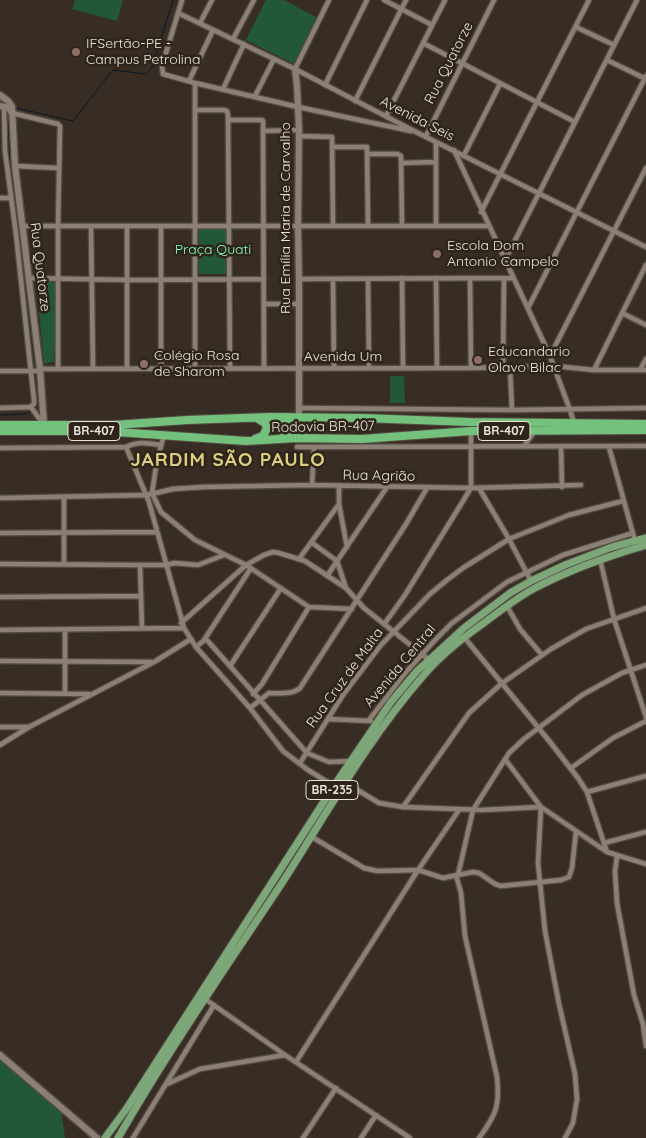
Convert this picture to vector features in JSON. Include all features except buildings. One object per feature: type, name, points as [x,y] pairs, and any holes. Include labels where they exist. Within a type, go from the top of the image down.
[{"type":"highway","name":"Rodovia BR-407","points":[[0,426],[114,425],[173,420],[256,417],[297,412],[363,418],[574,423]]},
{"type":"highway","points":[[296,438],[285,434],[281,427],[284,422],[297,412]]},
{"type":"highway","points":[[246,442],[260,438],[267,431],[268,428],[265,423],[256,417]]},
{"type":"highway","name":"BR-407","points":[[574,423],[646,424]]},
{"type":"highway","name":"Rodovia BR-407","points":[[0,431],[102,431],[246,442],[296,438],[362,439],[471,431],[646,430]]},
{"type":"main road","name":"BR-235","points":[[118,1138],[205,999],[420,673],[426,656],[491,607],[531,581],[634,537],[646,538]]},
{"type":"main road","name":"BR-235","points":[[104,1138],[127,1108],[334,786],[378,721],[420,673],[464,637],[507,606],[553,579],[600,559],[646,546]]},
{"type":"street","points":[[182,0],[162,66],[163,74],[298,107],[416,132]]},
{"type":"street","points":[[200,23],[212,0]]},
{"type":"street","points":[[234,40],[254,0]]},
{"type":"street","points":[[295,69],[329,0]]},
{"type":"street","points":[[325,85],[367,0]]},
{"type":"street","points":[[384,0],[432,25]]},
{"type":"street","points":[[355,101],[406,0]]},
{"type":"street","points":[[386,116],[445,0]]},
{"type":"street","name":"Rua Quatorze","points":[[426,136],[494,0]]},
{"type":"street","points":[[482,212],[589,0]]},
{"type":"street","points":[[505,260],[637,0]]},
{"type":"street","name":"Avenida Seis","points":[[178,13],[295,69],[646,247]]},
{"type":"street","points":[[576,26],[614,45]]},
{"type":"street","points":[[188,81],[213,30]]},
{"type":"street","points":[[423,43],[575,122]]},
{"type":"street","points":[[223,89],[244,44]]},
{"type":"street","points":[[255,96],[274,59]]},
{"type":"street","points":[[528,308],[646,78],[607,60]]},
{"type":"street","name":"Rua Emília Maria de Carvalho","points":[[295,69],[299,133],[299,368],[297,412]]},
{"type":"street","points":[[195,83],[196,368]]},
{"type":"street","points":[[464,155],[500,84]]},
{"type":"street","points":[[1,96],[10,104],[12,113]]},
{"type":"street","points":[[44,425],[34,412],[32,404],[20,224],[11,198],[2,106],[10,108],[12,113],[60,125],[58,168],[58,368]]},
{"type":"street","points":[[195,110],[224,110],[227,111],[229,120],[230,368]]},
{"type":"street","name":"Rua Quatorze","points":[[12,113],[20,224],[29,278],[40,370],[44,425]]},
{"type":"street","points":[[229,120],[263,121],[264,368]]},
{"type":"street","points":[[264,131],[332,137],[334,225]]},
{"type":"street","points":[[436,142],[436,225]]},
{"type":"street","points":[[333,147],[367,148],[368,226]]},
{"type":"street","points":[[454,150],[550,356],[574,423]]},
{"type":"street","points":[[368,154],[400,155],[402,163],[402,226]]},
{"type":"street","points":[[402,163],[436,162]]},
{"type":"street","points":[[15,166],[58,168]]},
{"type":"street","points":[[550,356],[646,168]]},
{"type":"street","points":[[0,198],[11,198]]},
{"type":"street","points":[[20,224],[58,226],[488,226]]},
{"type":"street","points":[[91,226],[93,369]]},
{"type":"street","points":[[127,226],[127,369]]},
{"type":"street","points":[[161,226],[161,368]]},
{"type":"street","points":[[594,370],[646,265]]},
{"type":"street","points":[[29,278],[92,280],[264,279]]},
{"type":"street","points":[[402,278],[403,368]]},
{"type":"street","points":[[436,278],[437,368]]},
{"type":"street","points":[[470,278],[471,368]]},
{"type":"street","points":[[503,366],[504,278]]},
{"type":"street","points":[[299,279],[513,278]]},
{"type":"street","points":[[333,279],[334,368]]},
{"type":"street","points":[[368,279],[369,368]]},
{"type":"street","points":[[264,304],[299,304]]},
{"type":"street","points":[[622,313],[646,326]]},
{"type":"street","points":[[643,370],[646,360]]},
{"type":"street","name":"Avenida Um","points":[[0,371],[31,371],[58,368],[471,368],[503,366],[510,368],[554,366],[594,370],[643,370]]},
{"type":"street","points":[[510,368],[512,410]]},
{"type":"street","points":[[0,408],[32,404]]},
{"type":"street","points":[[297,412],[646,408]]},
{"type":"street","points":[[524,446],[536,430]]},
{"type":"street","points":[[385,623],[471,488],[471,431]]},
{"type":"street","points":[[164,435],[157,460],[152,493],[161,512],[170,521],[195,540],[246,565],[309,607],[352,609]]},
{"type":"street","points":[[0,448],[126,447],[143,442],[161,445]]},
{"type":"street","points":[[561,446],[562,486]]},
{"type":"street","points":[[297,447],[646,446]]},
{"type":"street","points":[[126,447],[147,495],[184,628],[196,647],[250,708],[283,751],[334,786]]},
{"type":"street","points":[[610,447],[634,537]]},
{"type":"street","points":[[312,485],[314,448]]},
{"type":"street","name":"Rua Agrião","points":[[147,495],[173,489],[203,486],[312,485],[479,488],[581,485]]},
{"type":"street","points":[[339,486],[339,504],[347,547]]},
{"type":"street","points":[[327,576],[388,487]]},
{"type":"street","points":[[250,708],[269,693],[296,692],[300,688],[406,524],[427,488]]},
{"type":"street","points":[[479,488],[531,581]]},
{"type":"street","points":[[0,498],[147,495]]},
{"type":"street","points":[[64,497],[64,564]]},
{"type":"street","name":"Rua Cruz de Malta","points":[[300,763],[363,668],[394,630],[447,580],[509,539],[569,515],[623,501]]},
{"type":"street","points":[[299,559],[339,504]]},
{"type":"street","points":[[0,532],[157,532]]},
{"type":"street","name":"Avenida Central","points":[[369,720],[406,672],[426,656],[452,623],[507,582],[563,555],[634,537]]},
{"type":"street","points":[[311,542],[337,561],[346,588]]},
{"type":"street","points":[[181,622],[246,565],[257,558],[273,552],[299,559],[346,588],[356,600],[426,656]]},
{"type":"street","points":[[0,564],[165,565],[174,563],[198,565],[224,555]]},
{"type":"street","points":[[600,559],[614,619],[646,717]]},
{"type":"street","points":[[140,565],[142,628]]},
{"type":"street","points":[[196,647],[205,640],[251,568]]},
{"type":"street","points":[[230,666],[281,588]]},
{"type":"street","points":[[0,597],[141,596]]},
{"type":"street","points":[[507,606],[520,630],[542,655]]},
{"type":"street","points":[[253,694],[262,684],[309,607]]},
{"type":"street","points":[[403,807],[469,713],[502,684],[542,655],[586,630],[646,608]]},
{"type":"street","points":[[0,630],[184,628]]},
{"type":"street","points":[[65,630],[65,694]]},
{"type":"street","points":[[464,637],[571,768],[587,792],[607,852]]},
{"type":"street","points":[[0,745],[90,694],[154,662],[191,639]]},
{"type":"street","points":[[205,640],[306,753],[328,762],[352,761]]},
{"type":"street","points":[[0,661],[154,662]]},
{"type":"street","points":[[479,1138],[496,1112],[499,1094],[497,1077],[465,936],[457,875],[473,810],[505,759],[515,747],[582,695],[606,680],[646,665]]},
{"type":"street","points":[[0,693],[90,694]]},
{"type":"street","points":[[328,719],[378,721]]},
{"type":"street","points":[[571,768],[613,738],[646,722]]},
{"type":"street","points":[[0,727],[29,727]]},
{"type":"street","points":[[505,759],[541,807],[607,852],[646,864]]},
{"type":"street","points":[[587,792],[646,776]]},
{"type":"street","points":[[346,783],[379,803],[403,807],[459,810],[541,807]]},
{"type":"street","points":[[541,807],[538,851],[539,882],[545,931],[575,1074],[577,1099],[573,1123],[565,1138]]},
{"type":"street","points":[[296,1062],[418,870],[459,810]]},
{"type":"street","points":[[312,837],[364,868],[377,871],[418,870],[443,878],[477,872],[495,884],[502,886],[561,880],[569,877],[572,868],[576,832]]},
{"type":"street","points":[[604,843],[646,832]]},
{"type":"street","points":[[617,856],[615,882],[617,903],[634,996],[642,1018],[646,1046]]},
{"type":"street","points":[[205,999],[410,1138]]},
{"type":"street","points":[[133,1138],[214,1005]]},
{"type":"street","points":[[0,1055],[97,1138]]},
{"type":"street","points":[[166,1084],[200,1069],[285,1055]]},
{"type":"street","points":[[303,1138],[336,1088]]},
{"type":"street","points":[[362,1138],[376,1115]]},
{"type":"green space","points":[[75,0],[123,0],[117,21],[72,9]]},
{"type":"green space","points":[[266,0],[284,0],[318,18],[294,64],[246,40]]},
{"type":"green space","name":"Praça Quati","points":[[199,226],[228,226],[228,274],[199,274]]},
{"type":"green space","points":[[36,281],[57,282],[54,362],[44,363]]},
{"type":"green space","points":[[390,376],[404,376],[405,403],[390,403]]},
{"type":"green space","points":[[0,1054],[60,1104],[65,1138],[0,1138]]},
{"type":"waterway","points":[[16,108],[73,121],[113,70],[146,74],[152,68],[173,0]]},
{"type":"waterway","points":[[8,112],[10,164],[17,218]]},
{"type":"waterway","points":[[18,227],[36,369]]},
{"type":"waterway","points":[[34,409],[39,404],[36,373]]},
{"type":"waterway","points":[[0,415],[24,414],[31,411]]},
{"type":"place","name":"IFSertão-PE - Campus Petrolina","points":[[76,52]]},
{"type":"place","name":"Escola Dom Antonio Campelo","points":[[437,254]]},
{"type":"place","name":"Educandario Olavo Bilac","points":[[478,360]]},
{"type":"place","name":"Colégio Rosa de Sharom","points":[[144,364]]},
{"type":"district","name":"JARDIM SÃO PAULO","points":[[228,460]]}]
